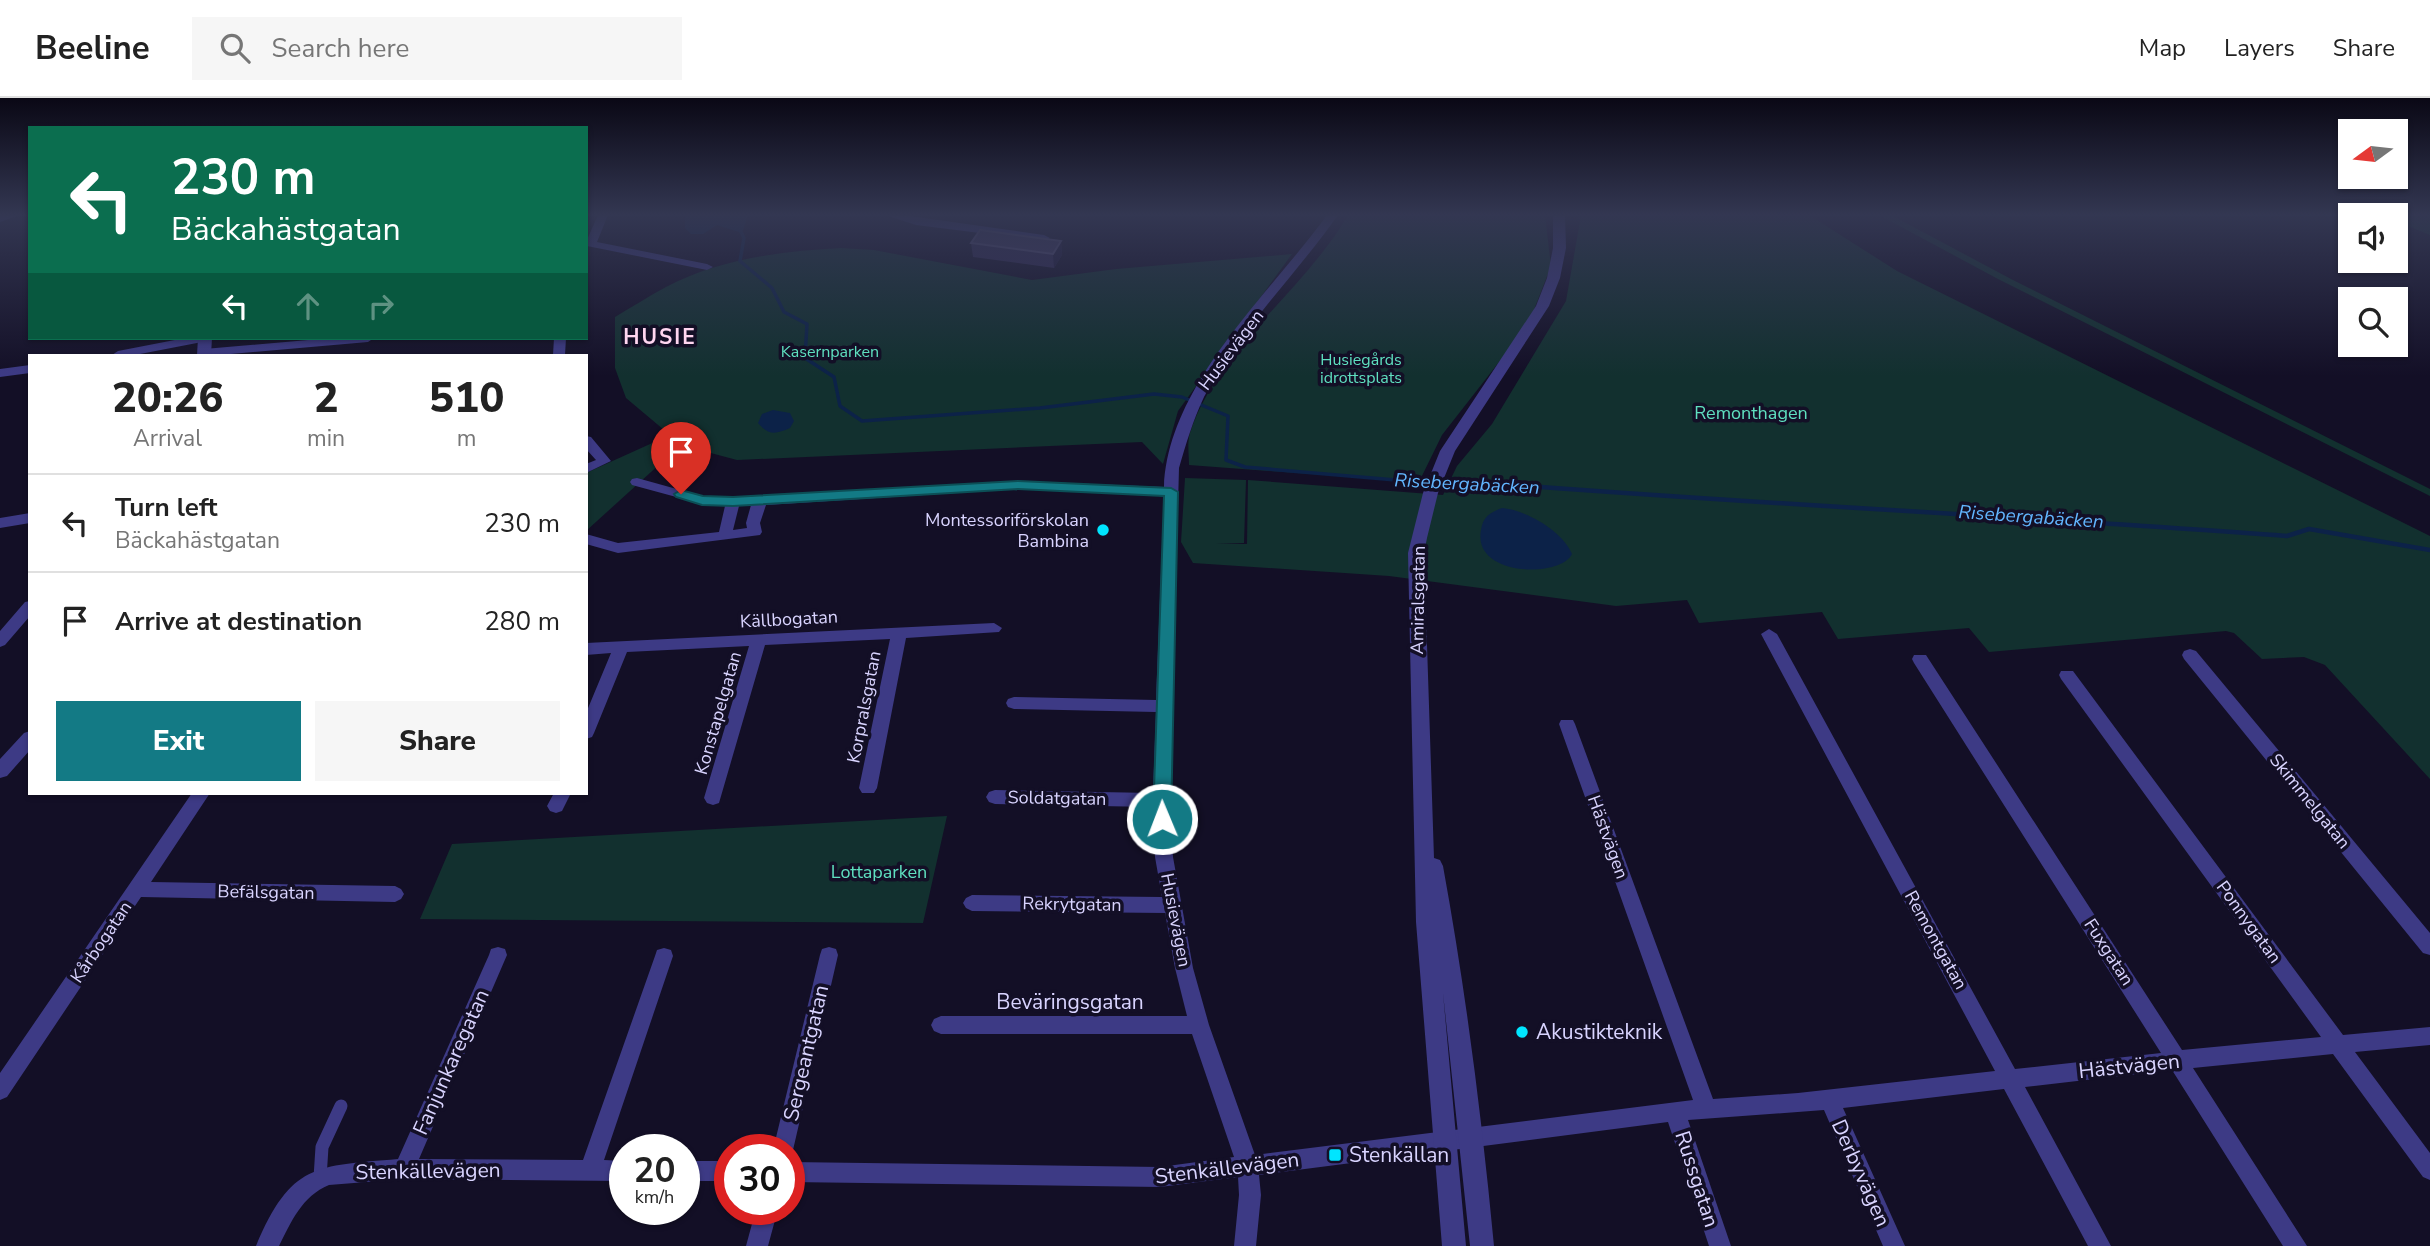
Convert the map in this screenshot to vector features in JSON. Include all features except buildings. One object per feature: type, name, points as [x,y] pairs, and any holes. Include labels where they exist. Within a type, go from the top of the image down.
[{"type":"street","name":"Husievägen","points":[[1245,1246],[1250,1195],[1248,1166],[1199,1025],[1171,905],[1164,857],[1161,800],[1171,468],[1177,443],[1199,391],[1217,363],[1294,269]]},
{"type":"street","name":"Amiralsgatan","points":[[1454,1246],[1426,922],[1416,553],[1438,471],[1457,434],[1533,326],[1556,269]]},
{"type":"street","points":[[123,354],[193,340]]},
{"type":"street","points":[[204,354],[348,340]]},
{"type":"street","points":[[0,373],[28,369]]},
{"type":"street","points":[[588,442],[604,461],[588,468]]},
{"type":"street","points":[[638,482],[702,500],[733,502],[1018,485],[1171,492]]},
{"type":"street","points":[[588,540],[618,548],[755,532],[753,523],[760,500]]},
{"type":"street","points":[[725,536],[733,502]]},
{"type":"street","points":[[0,523],[28,518]]},
{"type":"street","points":[[0,641],[28,608]]},
{"type":"street","name":"Källbogatan","points":[[588,649],[994,628]]},
{"type":"street","name":"Korpralsgatan","points":[[868,788],[899,633]]},
{"type":"street","name":"Remontgatan","points":[[1769,634],[2100,1246]]},
{"type":"street","name":"Konstapelgatan","points":[[713,797],[759,640]]},
{"type":"street","points":[[588,728],[621,648]]},
{"type":"street","name":"Skimmelgatan","points":[[2190,655],[2430,947]]},
{"type":"street","name":"Fuxgatan","points":[[1920,659],[2296,1246]]},
{"type":"street","name":"Ponnygatan","points":[[2067,675],[2430,1170]]},
{"type":"street","points":[[1014,703],[1164,706]]},
{"type":"street","name":"Hästvägen","points":[[1567,724],[1706,1109]]},
{"type":"street","points":[[0,771],[28,740]]},
{"type":"street","name":"Kårbogatan","points":[[0,1090],[200,795]]},
{"type":"street","name":"Soldatgatan","points":[[995,797],[1161,800]]},
{"type":"street","name":"Amiralsgatan","points":[[1423,811],[1443,922],[1472,1137],[1482,1246]]},
{"type":"street","name":"Befälsgatan","points":[[137,889],[395,894]]},
{"type":"street","name":"Rekrytgatan","points":[[972,903],[1171,905]]},
{"type":"street","name":"Fanjunkaregatan","points":[[404,1169],[498,955]]},
{"type":"street","points":[[590,1171],[664,956]]},
{"type":"street","name":"Sergeantgatan","points":[[787,1134],[829,956]]},
{"type":"street","name":"Beväringsgatan","points":[[942,1025],[1199,1025]]},
{"type":"street","name":"Hästvägen","points":[[1829,1099],[2178,1060],[2430,1036]]},
{"type":"street","name":"Stenkällevägen","points":[[805,1172],[1160,1177],[1675,1111],[1829,1099]]},
{"type":"street","name":"Derbyvägen","points":[[1829,1099],[1894,1246]]},
{"type":"street","points":[[320,1178],[322,1147],[341,1106]]},
{"type":"street","name":"Russgatan","points":[[1675,1111],[1720,1246]]},
{"type":"street","name":"Stenkällevägen","points":[[267,1246],[290,1202],[300,1191],[320,1178],[339,1173],[404,1169],[609,1171]]},
{"type":"street","points":[[757,1246],[763,1225]]},
{"type":"green space","name":"Kasernparken","points":[[972,269],[1032,280],[1121,269],[1281,269],[1178,411],[1163,464],[1142,442],[737,460],[683,443],[588,529],[588,472],[670,435],[626,398],[615,368],[615,317],[666,287],[707,270]]},
{"type":"green space","name":"Husiegårds idrottsplats","points":[[1309,269],[1550,269],[1528,325],[1442,435],[1419,482],[1189,465],[1190,433],[1203,402],[1220,374]]},
{"type":"green space","name":"Remonthagen","points":[[1572,269],[1893,269],[2430,536],[2430,779],[2325,665],[2304,657],[2262,659],[2234,633],[2226,631],[1989,652],[1969,628],[1838,639],[1822,612],[1699,623],[1687,600],[1616,606],[1389,576],[1193,563],[1181,542],[1185,478],[1246,480],[1244,543],[1216,544],[1247,544],[1248,480],[1443,495],[1457,466],[1492,424],[1566,301]]},
{"type":"green space","points":[[1979,269],[1991,269],[2430,489],[2430,496]]},
{"type":"green space","name":"Lottaparken","points":[[947,816],[923,923],[420,919],[452,844]]},
{"type":"water","points":[[773,410],[790,413],[794,421],[790,428],[773,433],[758,423],[762,414]]},
{"type":"water","points":[[1502,508],[1522,513],[1543,523],[1561,537],[1572,554],[1565,562],[1536,569],[1503,565],[1490,557],[1482,546],[1481,530],[1487,516]]},
{"type":"waterway","name":"Risebergabäcken","points":[[749,269],[772,288],[784,312],[807,324],[805,358],[834,377],[840,406],[862,421],[1040,408],[1154,394],[1182,397],[1228,416],[1226,460],[1245,467],[1420,480]]},
{"type":"waterway","name":"Risebergabäcken","points":[[1401,480],[1420,480]]},
{"type":"waterway","name":"Risebergabäcken","points":[[1420,480],[1474,482]]},
{"type":"waterway","name":"Risebergabäcken","points":[[1452,480],[2287,536],[2309,529],[2430,550]]},
{"type":"place","name":"Montessoriförskolan Bambina","points":[[1103,530]]},
{"type":"place","name":"Akustikteknik","points":[[1522,1032]]},
{"type":"place","name":"Stenkällan","points":[[1335,1155]]},
{"type":"district","name":"HUSIE","points":[[660,337]]},
{"type":"route","points":[[681,494],[702,500],[733,502],[1018,485],[1171,492],[1162,819]]}]
